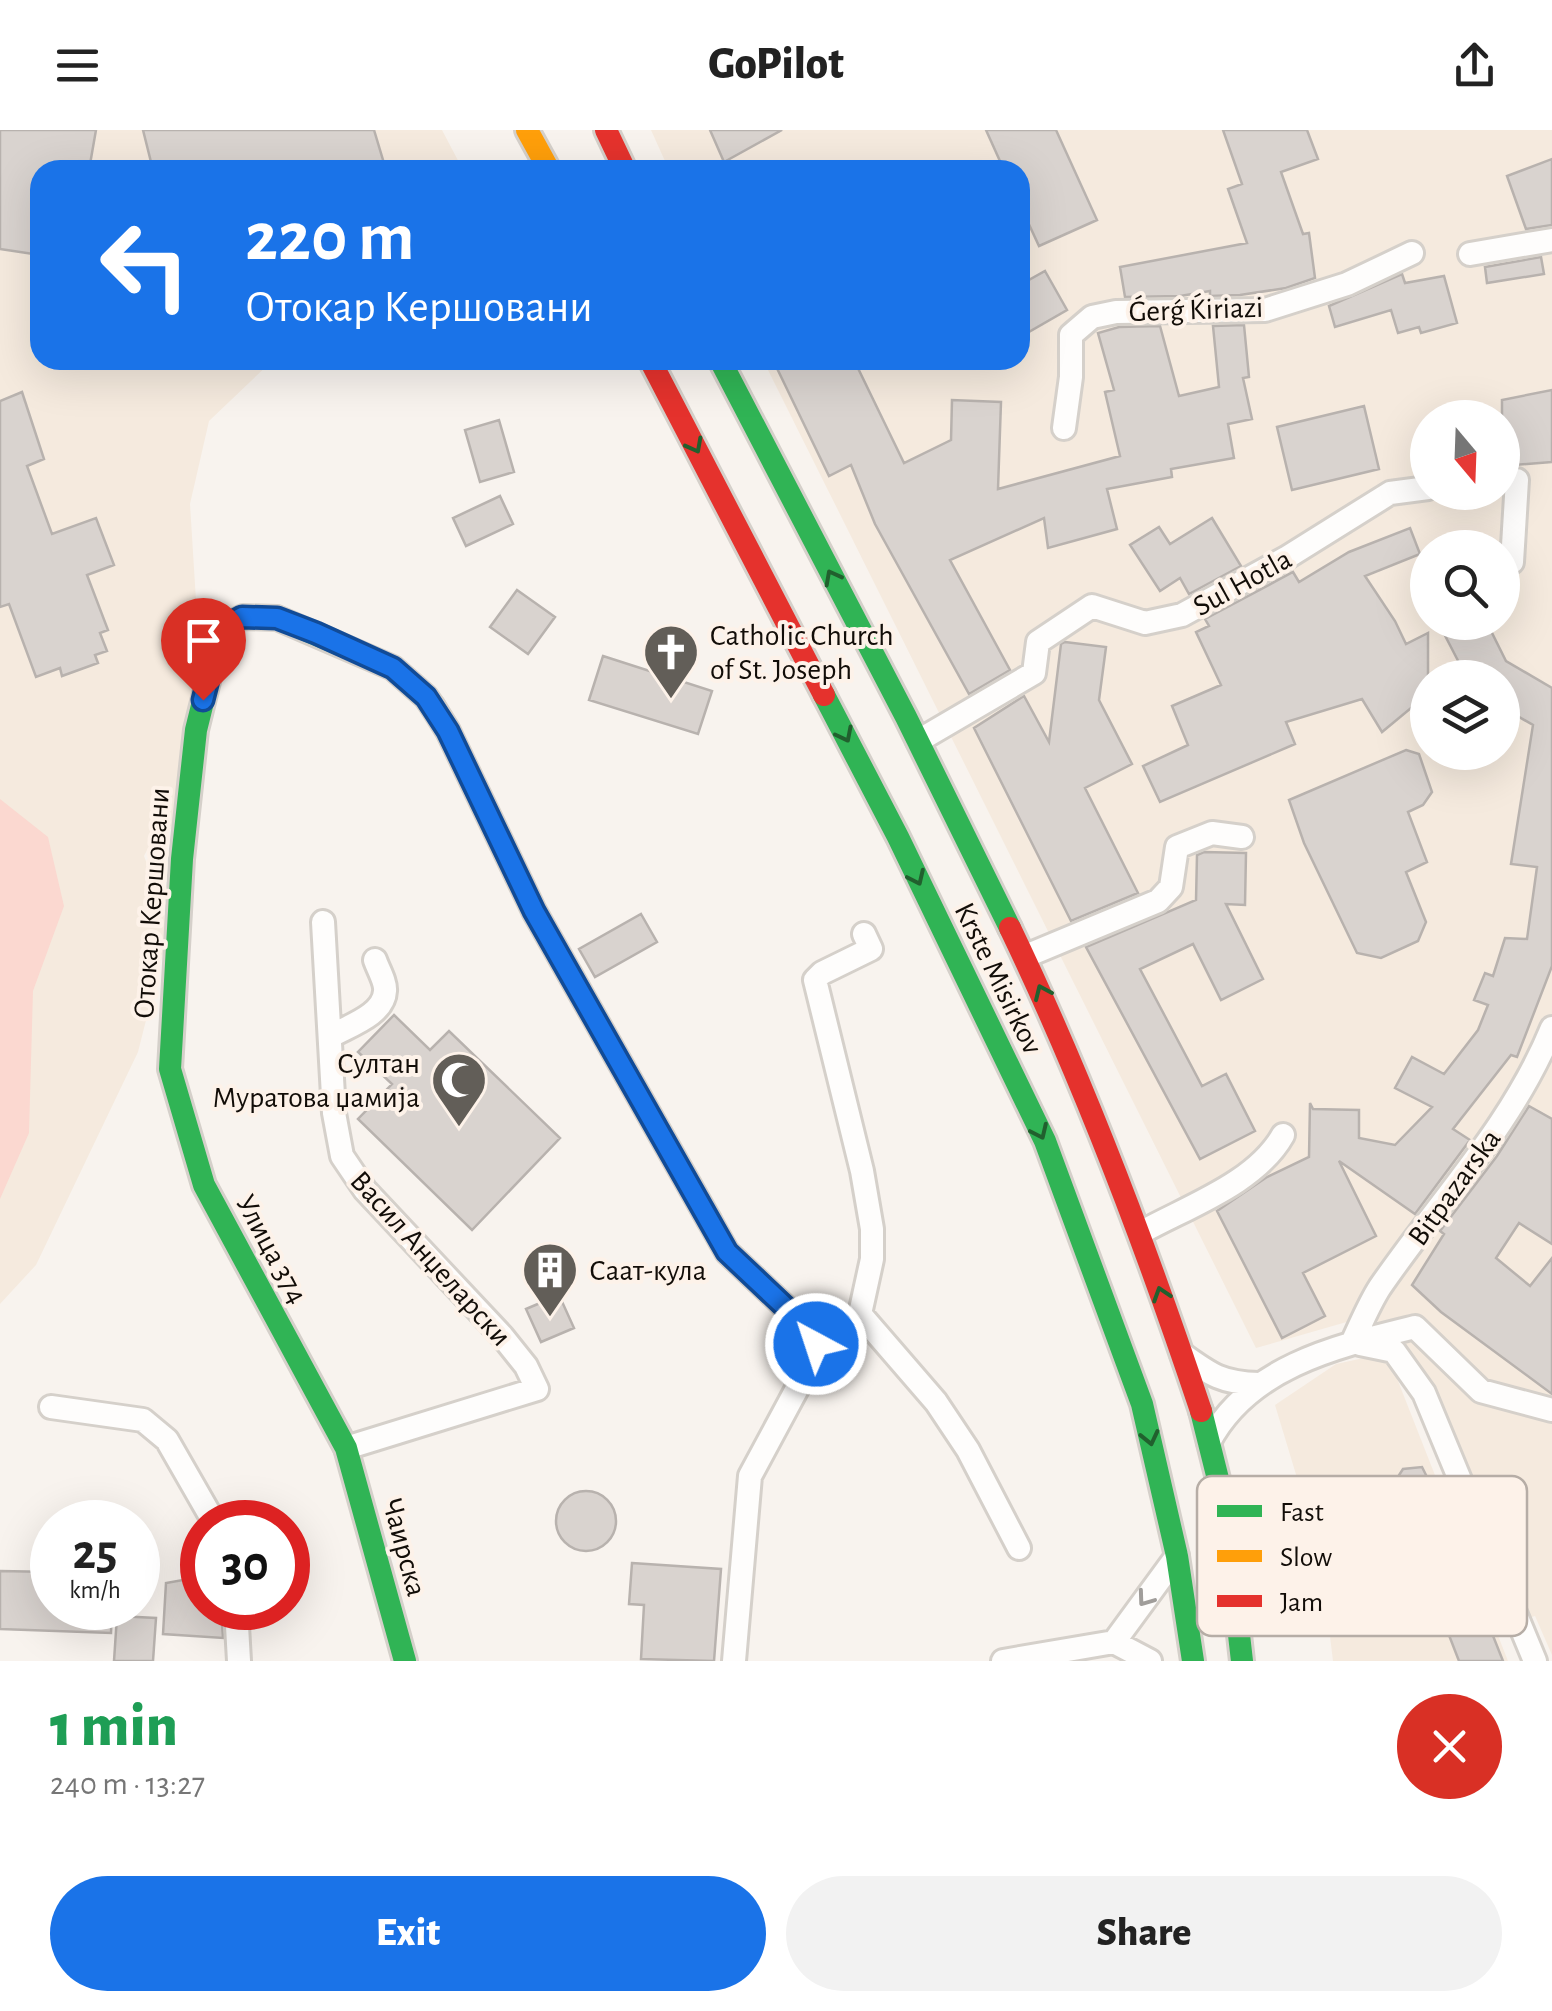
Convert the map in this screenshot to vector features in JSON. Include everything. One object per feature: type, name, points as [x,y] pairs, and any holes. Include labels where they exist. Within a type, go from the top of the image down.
[{"type":"street","points":[[528,130],[544,160]]},
{"type":"street","points":[[606,130],[620,160]]},
{"type":"street","points":[[1470,254],[1552,240]]},
{"type":"street","name":"Ǵerǵ Ḱiriazi","points":[[1064,428],[1071,335],[1092,316],[1116,312],[1266,310],[1347,284],[1412,252]]},
{"type":"street","name":"Krste Misirkov","points":[[655,370],[898,837],[1045,1141],[1142,1404],[1177,1556],[1193,1661]]},
{"type":"street","name":"Krste Misirkov","points":[[725,370],[1026,956],[1142,1232],[1210,1442],[1216,1476]]},
{"type":"street","name":"Sul Hotla","points":[[918,741],[1034,673],[1038,642],[1092,606],[1145,622],[1182,615],[1286,558],[1390,493],[1410,490]]},
{"type":"street","name":"Отокар Кершовани","points":[[170,1069],[182,859],[196,730],[218,641],[226,626],[242,617],[277,618],[393,668],[426,697],[448,731],[534,911],[727,1252],[817,1337]]},
{"type":"street","points":[[1026,956],[1158,901],[1172,887],[1178,847],[1212,832],[1242,838]]},
{"type":"street","name":"Васил Анџеларски","points":[[323,922],[334,1112],[342,1156],[365,1190],[502,1336],[526,1366],[537,1390],[346,1448]]},
{"type":"street","points":[[734,1661],[750,1476],[807,1370],[817,1337],[860,1314],[872,1259],[872,1230],[862,1171],[816,980],[868,941]]},
{"type":"street","points":[[330,1036],[373,1013],[382,1003],[386,989],[375,960]]},
{"type":"street","name":"Bitpazarska","points":[[1352,1343],[1378,1290],[1491,1139],[1526,1085],[1552,1028]]},
{"type":"street","name":"Улица 374","points":[[170,1069],[204,1185],[346,1448]]},
{"type":"street","points":[[1142,1232],[1253,1172],[1272,1154],[1284,1134]]},
{"type":"street","points":[[860,1314],[936,1402],[958,1434],[1019,1548]]},
{"type":"street","points":[[1210,1442],[1231,1408],[1259,1384],[1332,1348],[1415,1327],[1481,1391],[1552,1410]]},
{"type":"street","points":[[1352,1343],[1394,1351],[1424,1393],[1458,1476]]},
{"type":"street","points":[[1181,1353],[1213,1377],[1231,1384],[1259,1384]]},
{"type":"street","points":[[51,1407],[143,1420],[167,1440],[201,1500]]},
{"type":"street","name":"Чаирска","points":[[346,1448],[405,1661]]},
{"type":"street","points":[[1114,1642],[1177,1556]]},
{"type":"street","points":[[238,1630],[240,1661]]},
{"type":"street","name":"Krste Misirkov","points":[[1239,1636],[1242,1661]]},
{"type":"street","points":[[1525,1636],[1535,1661]]},
{"type":"street","points":[[1003,1661],[1114,1642],[1150,1661]]},
{"type":"shaded area","points":[[0,130],[442,130],[458,160],[30,160],[30,370],[263,370],[209,421],[190,504],[199,649],[179,826],[155,835],[144,856],[164,909],[166,941],[138,1052],[36,1265],[0,1304]]},
{"type":"shaded area","points":[[651,130],[1552,130],[1552,1655],[1535,1616],[1527,1618],[1527,1476],[1460,1476],[1404,1346],[1371,1315],[1256,1348],[768,370],[1030,370],[1030,160],[664,160]]},
{"type":"shaded area","points":[[0,799],[48,837],[64,906],[33,991],[29,1133],[0,1199]]},
{"type":"shaded area","points":[[1387,1353],[1435,1476],[1296,1476],[1275,1405],[1336,1364]]},
{"type":"shaded area","points":[[1330,1636],[1498,1636],[1508,1661],[1333,1661]]},
{"type":"building","points":[[0,130],[96,130],[91,160],[30,160],[30,254],[0,249]]},
{"type":"building","points":[[143,130],[374,130],[383,160],[150,160]]},
{"type":"building","points":[[710,130],[782,130],[728,160],[723,160]]},
{"type":"building","points":[[986,130],[1056,130],[1097,220],[1039,246],[1030,227],[1030,160],[1000,160]]},
{"type":"building","points":[[1223,130],[1307,130],[1318,159],[1281,172],[1303,234],[1309,233],[1315,278],[1286,288],[1240,295],[1210,296],[1210,291],[1125,297],[1120,267],[1247,243],[1228,189],[1242,184]]},
{"type":"building","points":[[1552,159],[1552,225],[1526,229],[1507,176]]},
{"type":"building","points":[[1541,257],[1544,274],[1487,283],[1485,267]]},
{"type":"building","points":[[1045,271],[1067,310],[1030,331],[1030,279]]},
{"type":"building","points":[[1402,274],[1405,283],[1444,276],[1457,323],[1421,333],[1419,327],[1398,333],[1391,310],[1335,327],[1329,306]]},
{"type":"building","points":[[1244,325],[1249,377],[1243,378],[1252,419],[1228,424],[1234,458],[1171,469],[1172,477],[1107,489],[1117,529],[1048,548],[1044,518],[950,560],[1010,670],[969,694],[875,524],[851,465],[829,476],[778,370],[859,370],[904,463],[951,440],[952,400],[1001,402],[998,489],[1120,456],[1105,392],[1114,390],[1098,333],[1119,327],[1160,326],[1179,396],[1219,387],[1213,326]]},
{"type":"building","points":[[1552,390],[1552,462],[1520,465],[1520,400],[1502,400]]},
{"type":"building","points":[[22,392],[44,459],[27,466],[52,534],[96,518],[114,565],[87,575],[108,630],[100,633],[107,651],[95,655],[98,663],[62,676],[60,668],[36,677],[9,604],[0,607],[0,401]]},
{"type":"building","points":[[1364,406],[1379,469],[1292,490],[1277,427]]},
{"type":"building","points":[[499,420],[514,472],[480,482],[465,430]]},
{"type":"building","points":[[500,496],[513,524],[466,546],[453,518]]},
{"type":"building","points":[[1212,518],[1241,566],[1189,594],[1180,578],[1160,591],[1130,545],[1159,527],[1170,544]]},
{"type":"building","points":[[1410,528],[1410,558],[1365,576],[1406,644],[1428,640],[1428,660],[1410,660],[1410,709],[1382,732],[1362,699],[1286,722],[1295,744],[1160,802],[1143,766],[1188,745],[1172,706],[1221,685],[1196,632],[1209,626],[1205,619],[1293,572],[1299,582],[1349,552]]},
{"type":"building","points":[[517,590],[555,617],[528,654],[490,627]]},
{"type":"building","points":[[1447,640],[1496,640],[1506,660],[1458,660]]},
{"type":"building","points":[[1061,644],[1106,647],[1099,700],[1132,764],[1085,788],[1138,893],[1071,921],[974,728],[1024,696],[1049,742]]},
{"type":"building","name":"Catholic Church of St. Joseph","points":[[603,656],[712,691],[698,734],[589,700]]},
{"type":"building","points":[[1520,669],[1552,688],[1552,966],[1517,1057],[1511,1055],[1453,1129],[1470,1140],[1415,1214],[1339,1161],[1376,1236],[1303,1273],[1325,1316],[1282,1338],[1217,1211],[1267,1177],[1309,1157],[1310,1103],[1313,1109],[1359,1110],[1359,1138],[1395,1145],[1432,1107],[1395,1088],[1412,1057],[1444,1074],[1478,1030],[1488,1005],[1474,1000],[1485,973],[1493,976],[1505,938],[1527,939],[1537,867],[1511,864],[1533,725],[1520,717]]},
{"type":"building","points":[[1410,751],[1410,770],[1424,770],[1432,792],[1423,805],[1408,812],[1427,862],[1406,872],[1426,922],[1418,941],[1381,958],[1357,953],[1304,843],[1289,800]]},
{"type":"building","points":[[1246,853],[1245,905],[1226,904],[1263,979],[1221,1000],[1193,944],[1140,969],[1202,1086],[1226,1074],[1255,1131],[1200,1159],[1086,947],[1196,900],[1197,855]]},
{"type":"building","points":[[641,914],[657,942],[595,977],[579,949]]},
{"type":"building","name":"Султан Муратова џамија","points":[[394,1015],[430,1050],[449,1031],[560,1138],[472,1230],[358,1119],[392,1084],[358,1052]]},
{"type":"building","points":[[1529,1106],[1552,1119],[1552,1244],[1519,1223],[1496,1258],[1530,1286],[1552,1258],[1552,1394],[1441,1312],[1412,1285],[1444,1234],[1440,1231]]},
{"type":"building","name":"Саат-кула","points":[[559,1295],[574,1328],[541,1342],[526,1309]]},
{"type":"building","points":[[1422,1467],[1426,1476],[1398,1476],[1403,1469]]},
{"type":"building","points":[[586,1491],[607,1500],[616,1521],[607,1542],[586,1551],[565,1542],[556,1521],[565,1500]]},
{"type":"building","points":[[632,1563],[721,1569],[714,1661],[641,1659],[644,1605],[629,1604]]},
{"type":"building","points":[[0,1571],[30,1572],[30,1630],[111,1630],[111,1633],[0,1629]]},
{"type":"building","points":[[180,1581],[180,1630],[222,1630],[223,1638],[163,1634],[166,1583]]},
{"type":"building","points":[[116,1630],[155,1630],[153,1661],[114,1661]]},
{"type":"building","points":[[1449,1636],[1493,1636],[1503,1661],[1459,1661]]},
{"type":"traffic: fast","points":[[725,370],[906,717],[1010,928]]},
{"type":"traffic: fast","points":[[405,1661],[346,1448],[204,1185],[170,1069],[182,859],[196,730],[218,641],[226,626],[243,617],[277,618],[393,668],[433,707]]},
{"type":"traffic: fast","points":[[824,695],[898,837],[1045,1141],[1142,1404],[1177,1556],[1193,1661]]},
{"type":"traffic: fast","points":[[1201,1411],[1217,1476]]},
{"type":"traffic: fast","points":[[1239,1636],[1242,1661]]},
{"type":"traffic: slow","points":[[527,130],[544,160]]},
{"type":"traffic: slow","points":[[433,707],[534,911],[709,1220]]},
{"type":"traffic: jam","points":[[606,130],[620,160]]},
{"type":"traffic: jam","points":[[655,370],[824,695]]},
{"type":"traffic: jam","points":[[1010,928],[1113,1166],[1201,1411]]},
{"type":"traffic: jam","points":[[709,1220],[727,1252],[817,1337]]},
{"type":"place","name":"Catholic Church of St. Joseph","points":[[671,701]]},
{"type":"place","name":"Султан Муратова џамија","points":[[459,1129]]},
{"type":"place","name":"Саат-кула","points":[[550,1319]]},
{"type":"route","points":[[203,700],[218,641],[226,626],[242,617],[277,618],[316,633],[393,668],[426,697],[448,731],[534,911],[727,1252],[817,1337],[816,1344]]}]
